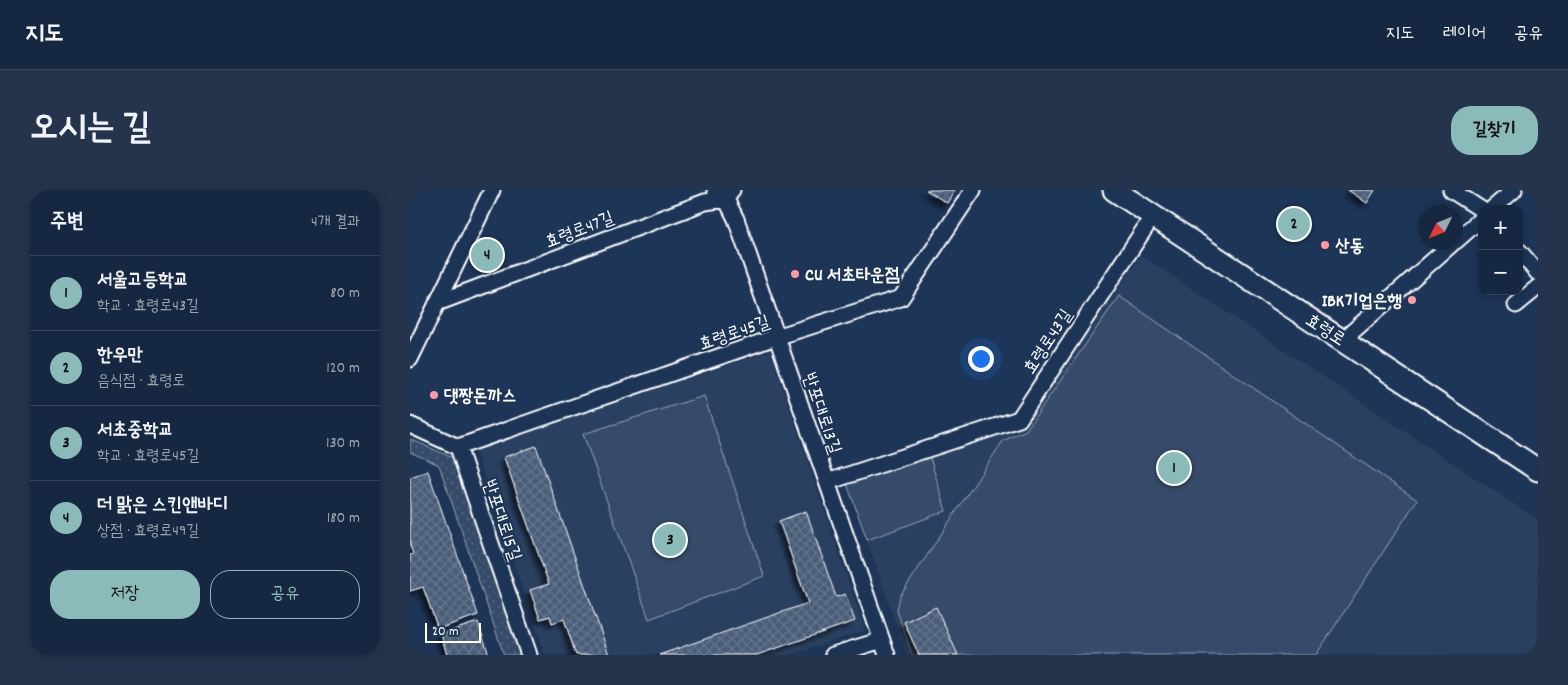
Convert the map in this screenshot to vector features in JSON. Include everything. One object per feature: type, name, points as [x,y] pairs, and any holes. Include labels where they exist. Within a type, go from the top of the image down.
[{"type":"main road","name":"효령로","points":[[1114,190],[1538,470]]},
{"type":"street","points":[[410,359],[492,190]]},
{"type":"street","name":"효령로45길","points":[[458,448],[776,337],[901,298],[973,190]]},
{"type":"street","points":[[1451,190],[1478,207]]},
{"type":"street","points":[[1497,205],[1514,190]]},
{"type":"street","name":"효령로47길","points":[[437,303],[705,202],[724,193]]},
{"type":"street","name":"반포대로13길","points":[[724,193],[736,219],[887,655]]},
{"type":"street","name":"효령로43길","points":[[827,482],[1018,419],[1153,216]]},
{"type":"street","points":[[1463,235],[1478,222]]},
{"type":"street","points":[[1343,340],[1446,250]]},
{"type":"street","points":[[1523,256],[1538,273]]},
{"type":"street","points":[[1516,305],[1538,287]]},
{"type":"street","points":[[410,425],[458,448]]},
{"type":"street","name":"반포대로15길","points":[[458,448],[529,655]]},
{"type":"street","points":[[833,655],[882,640]]},
{"type":"shaded area","points":[[1141,255],[1538,520],[1538,655],[907,655],[846,481],[1027,423]]},
{"type":"shaded area","points":[[1119,296],[1417,500],[1316,655],[912,655],[897,610],[900,596],[1003,441],[1026,430]]},
{"type":"shaded area","points":[[770,351],[865,630],[790,655],[545,655],[475,450]]},
{"type":"shaded area","points":[[704,396],[764,576],[649,619],[583,434]]},
{"type":"shaded area","points":[[410,439],[453,458],[520,655],[504,655],[439,465],[410,452]]},
{"type":"shaded area","points":[[929,454],[946,511],[867,540],[846,481]]},
{"type":"building","points":[[926,190],[955,190],[947,203]]},
{"type":"building","points":[[1348,190],[1375,190],[1367,203]]},
{"type":"building","points":[[536,446],[609,655],[576,655],[564,619],[552,623],[550,616],[540,619],[530,590],[549,584],[504,457]]},
{"type":"building","points":[[428,471],[478,615],[438,629],[423,587],[410,591],[410,555],[413,554],[410,545],[410,477]]},
{"type":"building","points":[[806,511],[836,597],[845,594],[855,621],[757,655],[659,655],[808,603],[779,521]]},
{"type":"building","points":[[936,607],[958,655],[919,655],[904,622]]},
{"type":"building","points":[[478,622],[489,655],[447,655],[441,634]]},
{"type":"place","name":"한우만","points":[[1294,224]]},
{"type":"place","name":"산동","points":[[1325,245]]},
{"type":"place","name":"더 맑은 스킨앤바디","points":[[487,255]]},
{"type":"place","name":"CU 서초타운점","points":[[795,274]]},
{"type":"place","name":"IBK기업은행","points":[[1412,300]]},
{"type":"place","name":"댓짱돈까스","points":[[434,395]]},
{"type":"place","name":"서울고등학교","points":[[1174,468]]},
{"type":"place","name":"서초중학교","points":[[670,540]]}]
